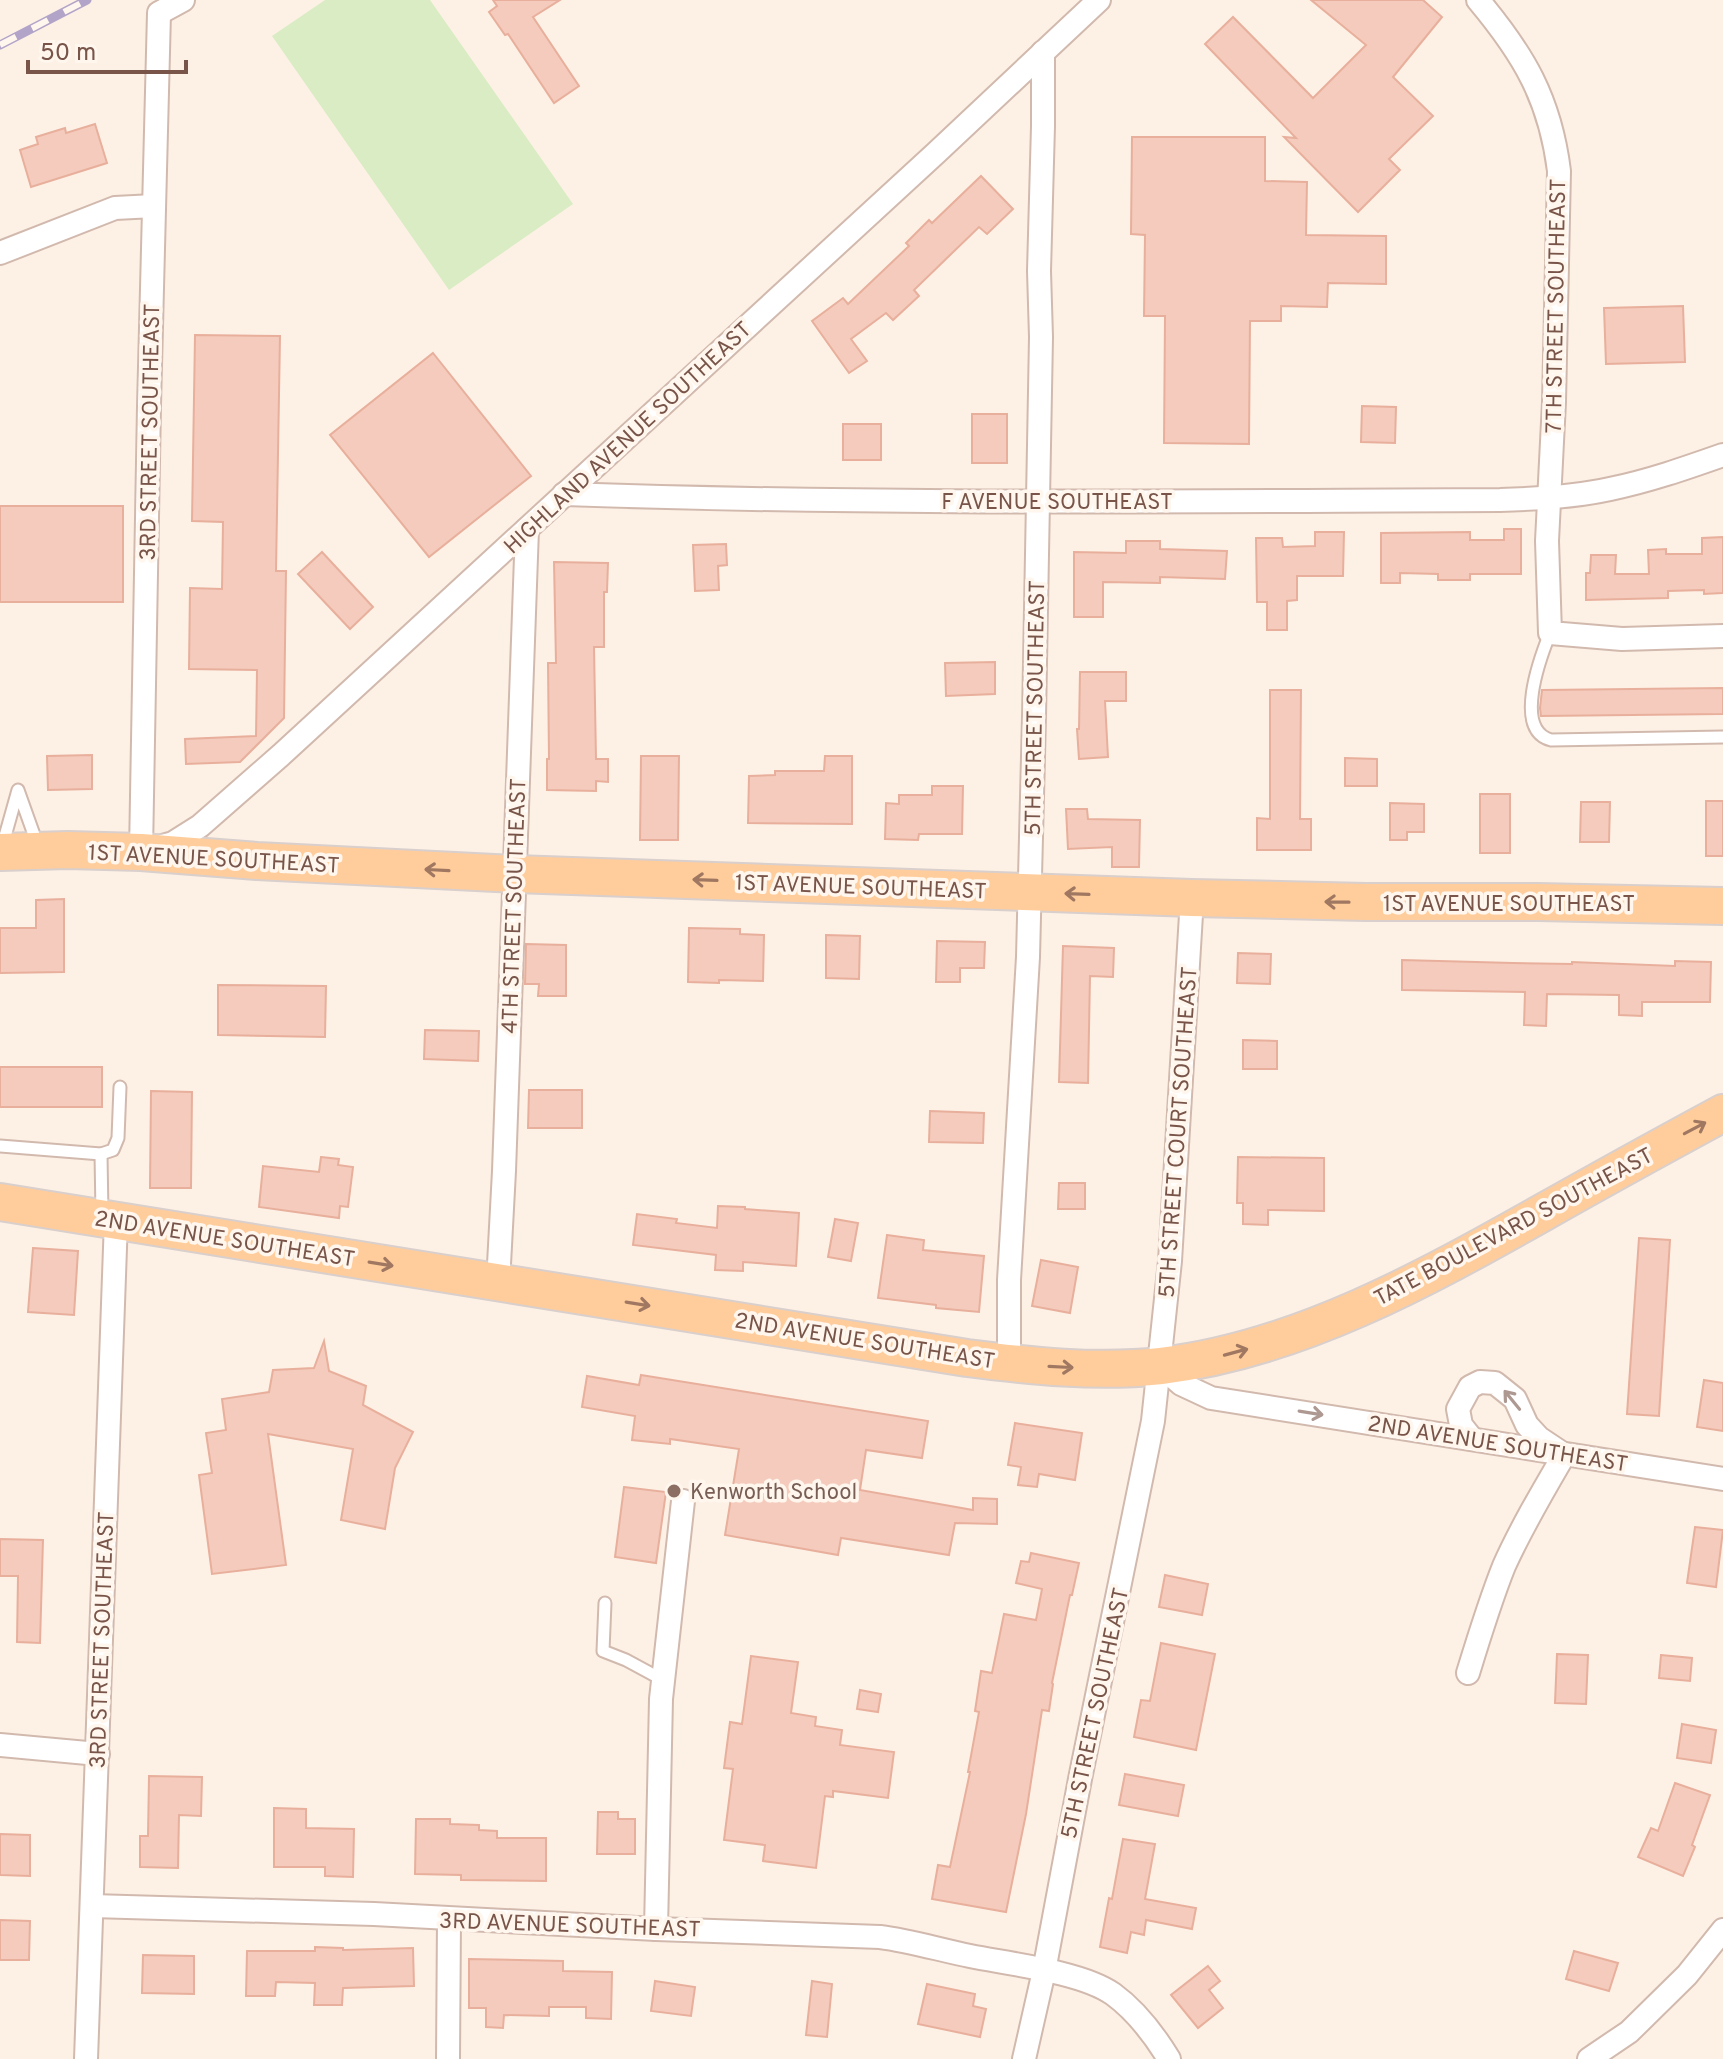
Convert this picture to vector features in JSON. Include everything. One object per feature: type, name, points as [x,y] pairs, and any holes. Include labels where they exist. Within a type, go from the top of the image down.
[{"type":"main road","name":"1ST AVENUE SOUTHEAST","points":[[0,852],[141,852],[515,874],[1192,898],[1723,906]]},
{"type":"main road","name":"TATE BOULEVARD SOUTHEAST","points":[[1160,1366],[1256,1347],[1368,1304],[1463,1258],[1723,1113]]},
{"type":"main road","name":"2ND AVENUE SOUTHEAST","points":[[0,1202],[1009,1363],[1058,1367],[1160,1366]]},
{"type":"street","name":"3RD STREET SOUTHEAST","points":[[141,852],[159,13],[183,0]]},
{"type":"street","name":"HIGHLAND AVENUE SOUTHEAST","points":[[141,852],[173,843],[200,826],[351,691],[1099,0]]},
{"type":"street","name":"7TH STREET SOUTHEAST","points":[[1478,0],[1500,26],[1527,67],[1544,102],[1555,138],[1559,171],[1554,402],[1547,541],[1550,633]]},
{"type":"street","name":"5TH STREET SOUTHEAST","points":[[1009,1363],[1009,1280],[1028,957],[1039,501],[1043,52]]},
{"type":"street","points":[[0,253],[115,208],[154,206]]},
{"type":"street","name":"F AVENUE SOUTHEAST","points":[[564,494],[1039,501],[1484,501],[1549,498],[1607,490],[1723,455]]},
{"type":"street","name":"4TH STREET SOUTHEAST","points":[[498,1283],[527,529]]},
{"type":"street","points":[[1550,633],[1622,639],[1723,636]]},
{"type":"street","name":"5TH STREET COURT SOUTHEAST","points":[[1160,1366],[1170,1261],[1192,898]]},
{"type":"street","name":"3RD STREET SOUTHEAST","points":[[86,2059],[98,1754],[109,1219]]},
{"type":"street","name":"5TH STREET SOUTHEAST","points":[[1024,2059],[1153,1421],[1160,1366]]},
{"type":"street","name":"2ND AVENUE SOUTHEAST","points":[[1160,1366],[1181,1384],[1211,1398],[1723,1479]]},
{"type":"street","points":[[1468,1673],[1505,1564],[1564,1455],[1539,1438],[1527,1425],[1515,1399],[1495,1383],[1480,1382],[1470,1387],[1458,1409],[1461,1425],[1472,1439]]},
{"type":"street","points":[[656,1929],[661,1699],[683,1501]]},
{"type":"street","points":[[0,1745],[98,1754]]},
{"type":"street","name":"3RD AVENUE SOUTHEAST","points":[[92,1906],[374,1914],[880,1937],[1086,1980],[1112,1993],[1129,2009],[1169,2059]]},
{"type":"street","points":[[448,2059],[449,1919]]},
{"type":"street","points":[[1589,2059],[1629,2032],[1687,1975],[1723,1930]]},
{"type":"lane","points":[[1550,633],[1533,684],[1533,718],[1536,731],[1542,738],[1723,737]]},
{"type":"lane","points":[[0,860],[18,790],[39,851]]},
{"type":"lane","points":[[0,1146],[101,1154],[113,1150],[118,1138],[120,1087]]},
{"type":"lane","points":[[101,1154],[109,1219]]},
{"type":"lane","points":[[605,1603],[603,1651],[663,1681]]},
{"type":"green space","points":[[325,0],[430,0],[573,204],[449,290],[272,36]]},
{"type":"building","points":[[493,0],[560,0],[533,17],[579,86],[554,103],[508,34],[505,35],[489,12],[497,6]]},
{"type":"building","points":[[1311,0],[1423,0],[1442,17],[1393,77],[1433,116],[1389,159],[1400,170],[1358,212],[1284,137],[1296,138],[1205,44],[1233,17],[1313,98],[1366,45]]},
{"type":"building","points":[[95,124],[107,163],[31,187],[20,150],[38,144],[36,137],[65,128],[66,133]]},
{"type":"building","points":[[1132,137],[1265,137],[1265,181],[1307,182],[1306,235],[1386,236],[1386,284],[1328,283],[1327,307],[1281,306],[1281,321],[1250,321],[1249,444],[1164,443],[1165,316],[1144,316],[1145,235],[1131,234]]},
{"type":"building","points":[[981,176],[1013,209],[987,234],[979,227],[914,290],[919,296],[893,320],[886,313],[851,339],[867,361],[849,373],[812,321],[843,298],[848,304],[909,246],[906,243],[929,220],[932,223]]},
{"type":"building","points":[[1683,306],[1685,362],[1606,364],[1604,308]]},
{"type":"building","points":[[195,335],[280,336],[276,571],[286,571],[284,718],[240,762],[186,764],[185,739],[256,736],[257,670],[189,669],[190,588],[222,589],[223,522],[192,521]]},
{"type":"building","points":[[433,353],[531,476],[429,557],[330,435]]},
{"type":"building","points":[[1362,406],[1396,407],[1395,443],[1361,442]]},
{"type":"building","points":[[972,414],[1007,414],[1007,463],[972,463]]},
{"type":"building","points":[[843,424],[881,424],[881,460],[843,460]]},
{"type":"building","points":[[0,506],[123,506],[123,602],[0,602]]},
{"type":"building","points":[[1504,529],[1521,529],[1521,574],[1470,574],[1470,580],[1438,580],[1438,574],[1400,573],[1400,583],[1381,583],[1381,533],[1470,532],[1470,540],[1504,540]]},
{"type":"building","points":[[1315,532],[1344,532],[1343,576],[1297,576],[1297,600],[1287,601],[1287,630],[1267,630],[1267,602],[1257,602],[1256,538],[1282,538],[1283,547],[1315,546]]},
{"type":"building","points":[[1723,537],[1723,593],[1668,591],[1668,598],[1586,600],[1586,573],[1590,573],[1591,555],[1616,555],[1615,574],[1649,574],[1648,550],[1666,549],[1666,554],[1702,554],[1702,538]]},
{"type":"building","points":[[1126,541],[1160,541],[1160,549],[1227,551],[1225,579],[1160,577],[1160,583],[1103,582],[1103,617],[1074,617],[1074,552],[1126,553]]},
{"type":"building","points":[[726,544],[727,565],[718,566],[719,590],[695,591],[693,545]]},
{"type":"building","points":[[322,552],[373,607],[350,629],[298,574]]},
{"type":"building","points":[[554,562],[608,563],[607,592],[604,592],[604,647],[594,647],[596,759],[608,759],[608,782],[596,781],[596,791],[547,790],[548,663],[556,663]]},
{"type":"building","points":[[995,662],[995,694],[946,696],[945,663]]},
{"type":"building","points":[[1080,672],[1126,672],[1126,701],[1105,701],[1108,757],[1079,759]]},
{"type":"building","points":[[1723,688],[1723,714],[1541,716],[1542,690]]},
{"type":"building","points":[[1270,690],[1301,690],[1300,819],[1311,819],[1311,850],[1257,850],[1257,818],[1270,819]]},
{"type":"building","points":[[92,755],[92,789],[48,790],[47,756]]},
{"type":"building","points":[[641,756],[679,756],[678,840],[640,840]]},
{"type":"building","points":[[825,756],[852,756],[852,824],[748,823],[749,776],[775,775],[775,771],[824,771]]},
{"type":"building","points":[[1345,758],[1377,759],[1377,786],[1345,786]]},
{"type":"building","points":[[932,786],[963,786],[962,834],[919,834],[918,840],[885,839],[886,803],[899,804],[899,795],[932,795]]},
{"type":"building","points":[[1480,794],[1510,794],[1510,853],[1480,853]]},
{"type":"building","points":[[1706,801],[1723,801],[1723,856],[1706,856]]},
{"type":"building","points":[[1581,802],[1610,802],[1609,842],[1580,842]]},
{"type":"building","points":[[1390,803],[1424,804],[1424,832],[1407,832],[1407,840],[1390,840]]},
{"type":"building","points":[[1066,809],[1087,809],[1088,819],[1140,820],[1139,867],[1112,867],[1112,847],[1068,849]]},
{"type":"building","points":[[64,899],[64,972],[0,973],[0,928],[36,928],[36,900]]},
{"type":"building","points":[[689,928],[740,929],[740,934],[764,935],[763,981],[688,982]]},
{"type":"building","points":[[826,935],[860,936],[859,979],[826,978]]},
{"type":"building","points":[[937,941],[985,942],[984,968],[960,968],[960,982],[936,982]]},
{"type":"building","points":[[526,944],[566,945],[566,996],[538,996],[539,984],[525,984]]},
{"type":"building","points":[[1063,946],[1114,948],[1113,977],[1090,976],[1088,1083],[1059,1082]]},
{"type":"building","points":[[1238,953],[1271,954],[1270,984],[1237,983]]},
{"type":"building","points":[[1402,960],[1675,966],[1675,961],[1711,962],[1710,1002],[1642,1002],[1642,1016],[1619,1015],[1619,995],[1547,994],[1546,1026],[1524,1025],[1525,992],[1402,990]]},
{"type":"building","points":[[218,985],[326,986],[325,1037],[218,1035]]},
{"type":"building","points":[[425,1030],[479,1031],[478,1061],[424,1059]]},
{"type":"building","points":[[1243,1040],[1277,1041],[1277,1069],[1243,1069]]},
{"type":"building","points":[[0,1067],[102,1067],[102,1107],[0,1107]]},
{"type":"building","points":[[529,1090],[582,1090],[582,1128],[528,1128]]},
{"type":"building","points":[[151,1091],[192,1092],[191,1188],[150,1188]]},
{"type":"building","points":[[930,1111],[984,1113],[983,1143],[929,1142]]},
{"type":"building","points":[[321,1157],[339,1159],[338,1165],[353,1167],[348,1207],[340,1206],[339,1218],[259,1207],[263,1166],[319,1172]]},
{"type":"building","points":[[1238,1157],[1324,1158],[1324,1211],[1268,1210],[1268,1225],[1243,1224],[1243,1203],[1237,1203]]},
{"type":"building","points":[[1059,1183],[1085,1183],[1085,1209],[1058,1209]]},
{"type":"building","points":[[718,1206],[799,1213],[796,1266],[743,1262],[743,1271],[715,1270],[716,1255],[633,1245],[637,1214],[717,1228]]},
{"type":"building","points":[[835,1219],[858,1223],[851,1261],[828,1257]]},
{"type":"building","points":[[887,1235],[924,1240],[923,1250],[984,1256],[979,1312],[878,1298]]},
{"type":"building","points":[[1639,1238],[1670,1240],[1659,1416],[1627,1414]]},
{"type":"building","points":[[33,1248],[78,1251],[74,1315],[28,1312]]},
{"type":"building","points":[[1041,1260],[1078,1267],[1070,1313],[1032,1306]]},
{"type":"building","points":[[324,1341],[329,1371],[366,1386],[363,1405],[413,1432],[395,1468],[385,1529],[341,1520],[353,1449],[268,1434],[286,1565],[212,1574],[199,1475],[212,1473],[206,1433],[226,1430],[222,1399],[269,1392],[273,1370],[314,1368]]},
{"type":"building","points":[[641,1375],[928,1421],[922,1458],[866,1450],[860,1490],[973,1510],[973,1498],[997,1499],[997,1524],[955,1523],[949,1555],[841,1538],[838,1555],[725,1535],[739,1449],[670,1439],[670,1444],[632,1440],[635,1416],[582,1407],[587,1376],[639,1385]]},
{"type":"building","points":[[1704,1380],[1723,1383],[1723,1431],[1697,1427]]},
{"type":"building","points":[[1015,1423],[1082,1433],[1075,1480],[1039,1474],[1037,1487],[1018,1485],[1021,1467],[1008,1465]]},
{"type":"building","points":[[624,1487],[666,1492],[656,1563],[615,1557]]},
{"type":"building","points":[[1695,1527],[1723,1530],[1716,1587],[1687,1583]]},
{"type":"building","points":[[0,1539],[43,1540],[40,1643],[17,1642],[18,1576],[0,1576]]},
{"type":"building","points":[[1031,1553],[1079,1563],[1052,1683],[1049,1711],[1042,1710],[1026,1814],[1006,1912],[932,1899],[938,1865],[950,1867],[970,1772],[979,1712],[975,1711],[981,1671],[992,1673],[1004,1614],[1036,1620],[1042,1589],[1016,1583],[1021,1561],[1029,1562]]},
{"type":"building","points":[[1165,1575],[1208,1584],[1202,1615],[1159,1607]]},
{"type":"building","points":[[1161,1643],[1215,1654],[1196,1750],[1134,1737],[1141,1700],[1150,1701]]},
{"type":"building","points":[[1557,1654],[1588,1655],[1586,1704],[1555,1703]]},
{"type":"building","points":[[1661,1655],[1692,1658],[1690,1681],[1659,1678]]},
{"type":"building","points":[[751,1656],[798,1662],[791,1713],[816,1717],[815,1726],[842,1730],[840,1745],[894,1752],[888,1798],[833,1791],[833,1797],[825,1796],[816,1868],[763,1861],[765,1845],[724,1840],[733,1769],[724,1768],[730,1722],[742,1724]]},
{"type":"building","points":[[860,1690],[881,1694],[878,1712],[857,1709]]},
{"type":"building","points":[[1682,1724],[1716,1730],[1711,1763],[1677,1758]]},
{"type":"building","points":[[1125,1774],[1184,1785],[1178,1816],[1119,1805]]},
{"type":"building","points":[[149,1776],[202,1777],[201,1816],[179,1815],[178,1868],[140,1867],[140,1836],[148,1836]]},
{"type":"building","points":[[1675,1783],[1710,1795],[1683,1876],[1638,1857],[1651,1828],[1658,1831]]},
{"type":"building","points":[[274,1808],[306,1809],[306,1828],[354,1829],[353,1877],[325,1876],[325,1867],[274,1867]]},
{"type":"building","points":[[598,1812],[618,1812],[618,1819],[635,1819],[635,1854],[597,1854]]},
{"type":"building","points":[[416,1819],[450,1819],[450,1824],[479,1825],[479,1830],[497,1831],[497,1838],[546,1838],[546,1881],[461,1880],[461,1875],[415,1874]]},
{"type":"building","points":[[0,1834],[30,1835],[30,1876],[0,1875]]},
{"type":"building","points":[[1123,1839],[1155,1844],[1145,1899],[1196,1908],[1192,1929],[1146,1920],[1144,1935],[1131,1932],[1127,1953],[1100,1947]]},
{"type":"building","points":[[0,1920],[30,1921],[29,1960],[0,1960]]},
{"type":"building","points":[[315,1947],[343,1950],[413,1948],[414,1986],[343,1988],[342,2005],[314,2005],[315,1983],[276,1982],[275,1996],[246,1996],[247,1951],[315,1951]]},
{"type":"building","points":[[1574,1951],[1618,1963],[1609,1991],[1566,1979]]},
{"type":"building","points":[[143,1955],[194,1956],[194,1994],[142,1993]]},
{"type":"building","points":[[469,1959],[563,1961],[563,1971],[612,1972],[611,2019],[586,2018],[586,2007],[549,2007],[549,2016],[504,2015],[503,2028],[486,2027],[486,2008],[469,2008]]},
{"type":"building","points":[[1208,1966],[1220,1981],[1209,1990],[1223,2008],[1198,2028],[1171,1995]]},
{"type":"building","points":[[655,1981],[695,1987],[691,2016],[651,2011]]},
{"type":"building","points":[[812,1981],[832,1984],[827,2037],[806,2035]]},
{"type":"building","points":[[927,1984],[975,1994],[973,2006],[986,2009],[980,2037],[918,2024]]},
{"type":"railway","points":[[0,45],[87,0]]},
{"type":"place","name":"Kenworth School","points":[[674,1491]]}]
